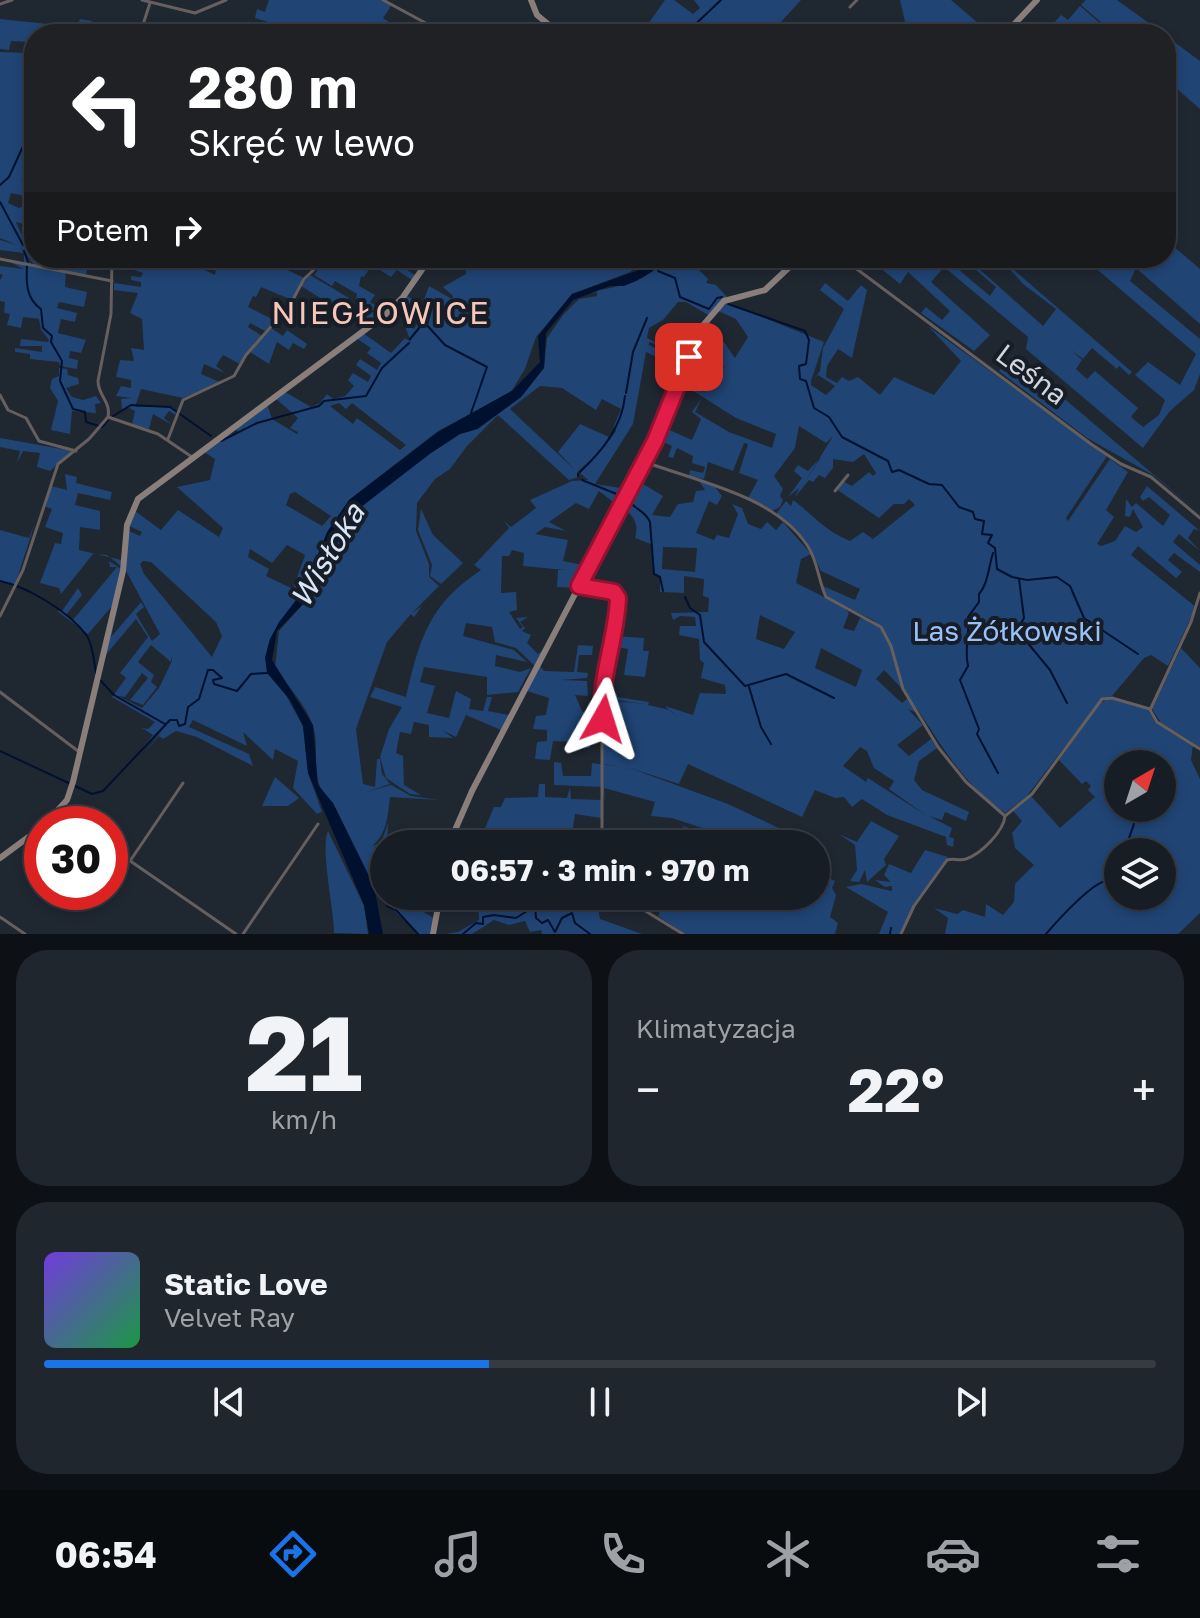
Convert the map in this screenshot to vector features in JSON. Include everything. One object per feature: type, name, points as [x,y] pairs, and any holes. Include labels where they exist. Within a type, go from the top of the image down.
[{"type":"street","points":[[0,4],[12,0]]},
{"type":"street","points":[[142,0],[195,13],[226,0]]},
{"type":"street","points":[[383,0],[427,24]]},
{"type":"street","points":[[531,0],[537,15],[548,24]]},
{"type":"street","points":[[850,7],[857,0]]},
{"type":"street","points":[[1014,24],[1037,0]]},
{"type":"street","points":[[143,24],[149,2]]},
{"type":"street","points":[[0,259],[24,264]]},
{"type":"street","points":[[46,268],[112,281]]},
{"type":"street","points":[[0,616],[23,570],[55,469],[108,417],[108,403],[99,391],[98,381],[110,327],[112,268]]},
{"type":"street","points":[[168,439],[178,410],[189,396],[234,376],[246,355],[290,305],[304,279],[316,268]]},
{"type":"street","points":[[61,806],[72,785],[81,753],[123,571],[125,534],[132,509],[144,492],[385,315],[403,297],[422,268]]},
{"type":"street","points":[[455,830],[472,791],[645,462],[699,330],[724,301],[765,290],[788,268]]},
{"type":"street","name":"Leśna","points":[[855,268],[1091,444],[1121,464],[1151,477],[1200,518]]},
{"type":"street","points":[[0,395],[8,410],[26,418],[39,441],[76,451]]},
{"type":"street","points":[[108,417],[168,439],[192,457]]},
{"type":"street","points":[[645,462],[748,499],[794,530],[812,554],[826,597],[881,627],[891,646],[903,689],[938,747],[972,789],[1005,816]]},
{"type":"street","points":[[835,491],[848,475]]},
{"type":"street","points":[[579,586],[614,592],[619,599],[602,699],[602,830]]},
{"type":"street","points":[[1150,709],[1190,624],[1200,593]]},
{"type":"street","points":[[0,692],[81,753]]},
{"type":"street","points":[[901,934],[914,906],[947,860],[973,855],[1001,828],[1005,816],[1032,794],[1102,699],[1112,698],[1150,709],[1157,722],[1200,749]]},
{"type":"street","points":[[183,783],[130,861],[236,934]]},
{"type":"street","points":[[243,934],[318,824]]},
{"type":"street","points":[[0,858],[24,840]]},
{"type":"street","points":[[433,934],[437,910]]},
{"type":"street","points":[[644,910],[683,934]]},
{"type":"street","points":[[0,917],[25,934]]},
{"type":"green space","points":[[269,0],[381,0],[391,6],[383,18],[392,24],[274,24],[255,18],[257,9],[265,12]]},
{"type":"green space","points":[[665,0],[674,0],[693,14],[700,8],[694,0],[801,0],[779,24],[648,24]]},
{"type":"green space","points":[[900,0],[951,0],[979,24],[906,24]]},
{"type":"green space","points":[[1086,0],[1117,0],[1150,24],[1103,24],[1081,5]]},
{"type":"green space","points":[[1080,6],[1101,24],[1053,24],[1061,15],[1068,20]]},
{"type":"green space","points":[[0,19],[48,24],[24,24],[24,42],[11,41],[9,50],[0,49]]},
{"type":"green space","points":[[80,19],[92,21],[91,24],[78,24]]},
{"type":"green space","points":[[1176,43],[1200,61],[1200,109],[1176,88]]},
{"type":"green space","points":[[0,52],[24,53],[24,179],[20,179],[24,180],[24,196],[11,193],[8,203],[19,208],[24,206],[24,224],[16,222],[24,240],[24,251],[20,246],[24,253],[0,250],[0,240],[17,245],[0,238]]},
{"type":"green space","points":[[1176,249],[1200,269],[1200,324],[1136,268],[1176,268]]},
{"type":"green space","points":[[8,261],[24,263],[24,268],[88,268],[86,275],[66,271],[65,287],[87,292],[84,307],[59,302],[57,308],[77,313],[75,322],[61,319],[58,333],[86,340],[81,353],[70,351],[69,358],[78,360],[77,369],[60,366],[59,362],[30,359],[30,354],[15,352],[15,348],[42,352],[42,346],[20,346],[21,339],[49,340],[41,330],[39,319],[23,317],[21,328],[7,325],[10,314],[4,313],[5,302],[0,301],[0,280],[3,275],[0,274],[0,266],[24,269]]},
{"type":"green space","points":[[200,268],[215,275],[216,271],[210,268],[284,268],[304,278],[292,300],[261,287],[256,297],[253,296],[248,307],[274,320],[281,315],[265,331],[250,323],[248,327],[262,336],[240,364],[223,355],[216,366],[225,373],[204,364],[201,374],[222,383],[183,398],[141,389],[135,407],[170,407],[177,411],[175,415],[169,411],[164,418],[172,425],[153,414],[149,429],[132,425],[135,411],[127,407],[122,410],[121,399],[132,398],[116,396],[121,386],[131,388],[131,380],[116,377],[120,360],[134,361],[131,348],[144,350],[142,319],[130,313],[138,293],[114,290],[114,283],[141,287],[141,282],[131,280],[131,276],[141,277],[143,273],[131,269]]},
{"type":"green space","points":[[319,268],[361,268],[366,271],[370,268],[364,277],[361,276],[359,286],[375,295],[370,302],[385,311],[380,315],[356,300],[357,294],[335,281],[332,286],[314,275]]},
{"type":"green space","points":[[377,268],[403,268],[415,275],[412,280],[397,270],[391,277]]},
{"type":"green space","points":[[466,268],[635,268],[572,294],[536,337],[525,369],[511,392],[438,431],[349,500],[328,532],[303,589],[270,639],[265,658],[303,726],[308,773],[322,812],[317,814],[293,788],[298,761],[275,749],[273,760],[243,732],[247,746],[193,720],[189,727],[249,754],[253,766],[197,737],[176,731],[163,739],[159,736],[142,756],[162,731],[139,752],[153,735],[142,728],[148,729],[155,722],[112,697],[126,678],[120,673],[148,637],[136,619],[104,657],[125,573],[111,637],[141,602],[144,607],[136,614],[152,641],[160,634],[125,569],[127,530],[140,536],[142,532],[129,526],[135,511],[161,530],[178,510],[219,537],[223,528],[177,487],[210,480],[215,459],[204,452],[221,438],[238,432],[235,428],[267,404],[272,419],[297,434],[290,428],[298,418],[275,398],[285,392],[311,407],[320,403],[327,394],[333,399],[345,396],[354,386],[348,380],[353,373],[368,382],[371,376],[356,365],[360,359],[377,370],[381,363],[367,353],[371,348],[356,338],[363,333],[391,353],[405,338],[411,342],[403,321],[414,329],[422,315],[402,301],[406,295],[422,305],[429,286],[452,299],[453,296],[443,287],[466,274]],"holes":[[[339,403],[346,409],[352,403],[406,445],[400,450],[357,418],[353,424],[330,406]],[[295,492],[331,516],[322,526],[286,505],[290,494]],[[287,545],[305,555],[293,589],[266,576],[269,569],[248,557],[250,549],[272,563]],[[143,561],[151,562],[216,622],[222,636],[212,657],[144,574],[140,564]],[[151,645],[171,662],[171,656],[172,661],[159,688],[142,708],[118,696],[125,697],[142,673],[148,678],[130,700],[143,705],[157,687],[151,682],[154,675],[138,662]]]},
{"type":"green space","points":[[656,268],[694,268],[708,279],[706,283],[716,285],[727,297],[710,316],[686,302],[678,302],[663,320],[649,328],[647,338],[667,348],[649,342],[649,345],[664,352],[661,359],[646,352],[633,424],[595,484],[627,489],[617,505],[599,491],[589,509],[576,503],[549,522],[566,531],[545,527],[535,534],[568,540],[563,561],[588,566],[576,570],[584,572],[576,588],[557,587],[558,570],[565,570],[523,566],[524,553],[512,550],[509,556],[502,556],[501,593],[516,592],[517,610],[509,612],[520,629],[523,627],[516,618],[528,617],[520,622],[525,628],[522,631],[531,635],[527,643],[538,654],[543,650],[535,666],[516,648],[495,642],[492,627],[466,623],[463,636],[514,650],[527,662],[496,655],[495,666],[520,672],[531,668],[518,692],[487,695],[487,677],[424,667],[420,682],[435,686],[427,713],[449,718],[456,691],[471,699],[469,709],[483,711],[487,697],[492,697],[488,711],[509,715],[501,730],[466,715],[456,737],[442,730],[453,738],[429,737],[429,725],[414,722],[411,734],[400,732],[396,753],[403,756],[404,785],[421,795],[410,794],[386,778],[380,757],[389,729],[402,707],[370,697],[375,687],[406,697],[429,625],[449,596],[481,570],[474,565],[509,528],[504,521],[511,527],[536,508],[530,500],[572,481],[588,480],[580,473],[594,457],[577,472],[578,477],[569,480],[498,415],[467,446],[450,469],[435,479],[417,503],[416,531],[429,564],[429,577],[439,586],[412,613],[422,606],[414,617],[411,614],[387,642],[356,729],[363,784],[375,787],[377,759],[380,759],[382,774],[390,784],[366,792],[391,785],[411,796],[439,800],[390,797],[384,830],[370,830],[370,880],[333,803],[319,784],[310,718],[275,668],[279,631],[311,595],[318,570],[351,517],[382,488],[431,453],[460,434],[478,429],[521,397],[544,368],[547,338],[563,315],[579,299],[597,296],[597,292],[585,294],[638,280]],"holes":[[[540,386],[562,388],[596,410],[602,399],[621,409],[614,426],[616,431],[599,454],[609,437],[580,424],[558,452],[575,470],[510,409]]]},
{"type":"green space","points":[[880,268],[902,268],[907,272],[903,268],[943,268],[931,282],[990,335],[974,351],[921,313],[926,307],[942,320],[950,311],[908,272],[900,284]]},
{"type":"green space","points":[[945,268],[957,268],[990,296],[996,287],[974,268],[978,268],[1043,326],[1056,309],[1023,284],[1009,268],[1012,268],[1132,372],[1129,375],[1119,366],[1117,369],[1092,348],[1083,359],[1071,350],[1082,360],[1076,369],[1087,379],[1095,371],[1138,408],[1131,417],[1143,427],[1159,415],[1165,400],[1135,375],[1148,362],[1180,385],[1196,354],[1096,268],[1136,268],[1130,281],[1200,339],[1200,374],[1194,390],[1170,411],[1143,448],[1026,349],[1028,337]]},
{"type":"green space","points":[[310,275],[349,298],[346,305],[363,315],[368,309],[378,316],[365,326],[301,286]]},
{"type":"green space","name":"Las Żółkowski","points":[[825,283],[848,301],[861,285],[867,290],[852,358],[838,349],[827,366],[826,377],[837,383],[842,377],[849,381],[858,377],[880,395],[894,377],[934,395],[961,361],[928,326],[1107,456],[1066,518],[1068,521],[1110,459],[1128,472],[1106,510],[1114,517],[1097,544],[1101,546],[1115,541],[1125,526],[1136,532],[1143,527],[1133,509],[1130,517],[1125,516],[1126,499],[1132,507],[1136,503],[1163,526],[1170,515],[1149,497],[1143,501],[1140,497],[1147,486],[1200,531],[1194,529],[1188,538],[1200,551],[1179,534],[1173,542],[1200,565],[1200,572],[1174,553],[1168,560],[1182,572],[1176,578],[1138,546],[1131,555],[1196,607],[1168,666],[1151,655],[1144,658],[1112,696],[1102,698],[1027,796],[1005,813],[967,779],[914,705],[900,687],[884,670],[876,679],[902,703],[908,698],[917,713],[908,709],[923,725],[897,745],[909,756],[931,739],[937,748],[919,761],[914,780],[922,790],[969,812],[966,821],[945,812],[942,820],[929,816],[952,828],[949,837],[954,838],[953,847],[947,845],[946,837],[887,815],[862,799],[852,807],[844,797],[835,798],[815,790],[802,817],[688,764],[679,784],[627,767],[728,804],[783,830],[708,830],[672,818],[651,816],[655,802],[604,788],[605,802],[602,787],[554,785],[554,762],[561,763],[563,776],[591,776],[592,763],[623,767],[603,764],[603,700],[645,704],[607,699],[615,700],[616,690],[617,697],[649,702],[648,705],[669,710],[665,706],[693,715],[700,693],[726,694],[725,685],[701,678],[704,663],[700,660],[699,639],[679,635],[680,626],[696,626],[695,617],[680,616],[673,620],[671,613],[708,612],[709,598],[703,596],[704,579],[684,576],[684,593],[660,592],[660,577],[653,573],[653,545],[635,538],[635,521],[623,508],[638,481],[663,496],[652,515],[670,517],[678,504],[693,502],[696,491],[705,490],[699,481],[715,487],[722,496],[717,505],[709,501],[696,533],[714,540],[717,535],[729,538],[738,514],[732,504],[742,508],[748,524],[761,529],[767,522],[776,530],[783,522],[811,554],[801,559],[796,583],[844,607],[849,613],[843,628],[854,631],[860,618],[877,622],[828,598],[823,586],[855,600],[860,589],[821,571],[805,540],[776,514],[786,501],[791,506],[793,500],[826,527],[850,541],[863,532],[873,539],[915,505],[909,499],[904,504],[894,504],[879,518],[836,489],[843,481],[852,486],[869,472],[873,476],[876,473],[864,454],[853,462],[833,459],[833,468],[825,478],[819,475],[813,482],[809,480],[795,497],[799,488],[788,497],[802,478],[794,471],[798,465],[808,471],[833,436],[826,443],[799,426],[795,448],[774,476],[783,489],[780,496],[783,500],[780,507],[772,511],[748,498],[758,480],[739,473],[748,444],[744,443],[733,471],[708,462],[704,479],[689,476],[690,470],[703,473],[705,467],[692,463],[693,456],[677,448],[673,458],[668,457],[672,446],[659,440],[665,428],[692,440],[701,419],[692,412],[702,398],[695,412],[729,432],[772,448],[776,434],[736,418],[682,384],[685,378],[704,392],[724,367],[711,356],[722,343],[707,331],[698,344],[708,325],[712,325],[735,358],[748,337],[736,319],[718,311],[727,303],[824,342],[811,385],[826,395],[835,386],[818,375],[812,382],[820,371],[823,348],[844,309],[820,290]],"holes":[[[663,547],[697,548],[695,572],[662,569]],[[760,615],[795,632],[784,649],[756,639]],[[821,648],[862,670],[856,687],[815,668]],[[860,747],[867,751],[874,768],[894,781],[889,789],[927,816],[868,778],[866,782],[843,766]]]},
{"type":"green space","points":[[271,328],[283,336],[287,330],[307,344],[304,349],[293,343],[289,350],[277,342],[269,364],[250,352]]},
{"type":"green space","points":[[1013,355],[1200,514],[1153,475],[1087,438],[999,371]]},
{"type":"green space","points":[[59,368],[67,369],[68,375],[78,378],[79,384],[66,388],[72,397],[83,400],[96,396],[101,403],[95,404],[96,413],[72,411],[70,434],[51,430],[58,401],[50,388],[52,379],[59,376]]},
{"type":"green space","points":[[0,438],[73,451],[50,471],[37,467],[40,453],[23,451],[17,463],[20,451],[0,447]]},
{"type":"green space","points":[[65,474],[77,477],[76,483],[112,492],[110,500],[78,493],[75,505],[100,511],[100,530],[80,527],[79,550],[97,554],[93,554],[61,594],[59,588],[40,583],[55,543],[61,544],[63,533],[45,527],[52,509],[44,506],[51,486],[67,490]]},
{"type":"green space","points":[[421,509],[433,535],[463,563],[441,584],[430,576],[432,565],[418,530]]},
{"type":"green space","points":[[35,523],[15,585],[0,582],[0,530],[29,538]]},
{"type":"green space","points":[[109,561],[121,569],[113,605],[88,634],[57,611],[62,611],[78,588],[82,595],[66,615],[72,621],[117,567],[110,567]]},
{"type":"green space","points":[[614,636],[644,638],[643,651],[649,651],[645,677],[624,675],[628,649],[613,646]]},
{"type":"green space","points":[[578,645],[593,646],[592,655],[579,655],[577,672],[588,673],[587,678],[561,680],[587,681],[588,696],[575,695],[582,711],[588,716],[601,715],[603,742],[591,742],[590,748],[577,747],[576,742],[553,741],[550,760],[535,759],[537,742],[547,741],[547,730],[533,729],[536,716],[546,715],[549,698],[527,691],[540,666],[544,671],[574,672]]},
{"type":"green space","points":[[1181,648],[1200,668],[1200,747],[1161,723],[1152,709]]},
{"type":"green space","points":[[1110,698],[1147,709],[1156,723],[1193,745],[1191,760],[1200,779],[1200,913],[1178,934],[945,934],[948,918],[934,908],[957,914],[963,910],[985,917],[986,904],[1003,915],[1014,902],[1015,884],[1034,865],[1015,848],[1012,833],[1022,821],[1013,811],[1031,796],[1060,828],[1095,797],[1088,790],[1091,786],[1086,781],[1082,784],[1059,760],[1100,703]]},
{"type":"green space","points":[[275,777],[299,798],[288,806],[262,806]]},
{"type":"green space","points":[[539,784],[545,784],[545,797],[567,798],[570,787],[571,799],[602,800],[601,818],[575,814],[573,828],[563,830],[484,830],[494,807],[501,807],[505,798],[538,797]]},
{"type":"green space","points":[[871,821],[899,836],[884,859],[886,865],[867,882],[865,870],[859,882],[850,881],[857,870],[855,845],[839,834],[857,842]]},
{"type":"green space","points":[[328,831],[364,906],[368,934],[334,933],[326,851]]},
{"type":"green space","points":[[925,850],[948,857],[916,902],[901,934],[879,934],[888,912],[846,887],[861,884],[892,891],[892,886],[885,887],[875,880],[891,882],[884,875],[889,864],[911,873]]},
{"type":"green space","points":[[830,879],[835,881],[832,888],[836,895],[830,917],[838,923],[835,934],[685,934],[658,916],[661,910],[830,910]]},
{"type":"green space","points":[[420,910],[435,919],[431,934],[419,934],[395,911]]},
{"type":"green space","points":[[478,910],[598,910],[600,919],[642,934],[542,934],[541,930],[530,932],[525,921],[509,925],[494,920],[472,934],[445,934],[458,932],[479,920]]},
{"type":"water","name":"Wisłoka","points":[[641,268],[655,268],[624,286],[610,286],[573,300],[546,333],[544,368],[521,397],[477,429],[460,434],[431,453],[361,507],[319,570],[312,595],[277,631],[272,660],[313,725],[318,785],[333,803],[370,878],[370,910],[378,910],[383,934],[369,934],[364,905],[308,773],[303,726],[290,700],[267,673],[265,658],[270,639],[304,590],[327,532],[349,500],[438,432],[513,390],[540,362],[538,336],[572,294]]},
{"type":"waterway","points":[[696,24],[721,0]]},
{"type":"waterway","points":[[0,185],[9,177],[24,144]]},
{"type":"waterway","points":[[0,202],[23,245]]},
{"type":"waterway","points":[[27,268],[30,295],[41,309],[43,328],[52,336],[51,342],[62,361],[60,381],[73,409],[85,412],[86,422],[102,427],[108,420]]},
{"type":"waterway","points":[[658,271],[675,278],[680,297],[709,309],[717,298],[722,297]]},
{"type":"waterway","points":[[728,304],[805,331],[809,340],[806,364],[799,366],[800,379],[806,381],[814,408],[829,417],[842,437],[888,461],[892,472],[899,470],[929,484],[942,485],[959,507],[973,512],[975,519],[984,521],[982,534],[992,535],[988,543],[995,548],[997,569],[1027,580],[1057,577],[1070,586],[1084,618],[1138,654]]},
{"type":"waterway","points":[[626,393],[633,352],[647,318]]},
{"type":"waterway","points":[[410,339],[424,322],[445,345],[487,367],[471,413]]},
{"type":"waterway","points":[[221,441],[257,423],[319,406],[324,401],[366,396],[382,368],[409,343]]},
{"type":"waterway","points":[[580,472],[610,438],[620,418],[625,396]]},
{"type":"waterway","points":[[113,416],[131,405],[170,407],[211,436]]},
{"type":"waterway","points":[[582,480],[619,495]]},
{"type":"waterway","points":[[628,499],[650,522],[654,574],[660,577],[663,591]]},
{"type":"waterway","points":[[993,553],[979,602],[968,617],[968,666],[960,680],[979,729],[977,734],[998,773]]},
{"type":"waterway","points":[[1019,579],[1024,618],[1017,630],[1050,670],[1067,703]]},
{"type":"waterway","points":[[0,581],[48,602],[80,627],[91,644],[96,673]]},
{"type":"waterway","points":[[685,597],[690,608],[700,615],[704,642],[745,686],[786,674],[834,698]]},
{"type":"waterway","points":[[0,751],[92,794],[103,791],[170,720],[177,720],[179,726],[185,724],[188,707],[199,699],[208,670],[213,670],[222,678],[213,680],[214,684],[237,691],[251,674],[267,673]]},
{"type":"waterway","points":[[99,679],[114,695],[165,724]]},
{"type":"waterway","points":[[749,687],[761,727],[771,744]]},
{"type":"waterway","points":[[1129,838],[1134,822]]},
{"type":"waterway","points":[[1046,934],[1085,894],[1104,881]]},
{"type":"waterway","points":[[463,934],[476,923],[483,924],[483,917],[516,918],[535,906],[536,918],[542,923],[548,920],[555,932],[562,918],[572,913],[575,923],[590,934]]},
{"type":"waterway","points":[[396,910],[418,934]]},
{"type":"waterway","points":[[890,934],[891,928]]},
{"type":"district","name":"NIEGŁOWICE","points":[[381,312]]},
{"type":"route","points":[[603,719],[602,699],[613,646],[618,598],[614,592],[579,586],[655,441],[689,357]]}]
